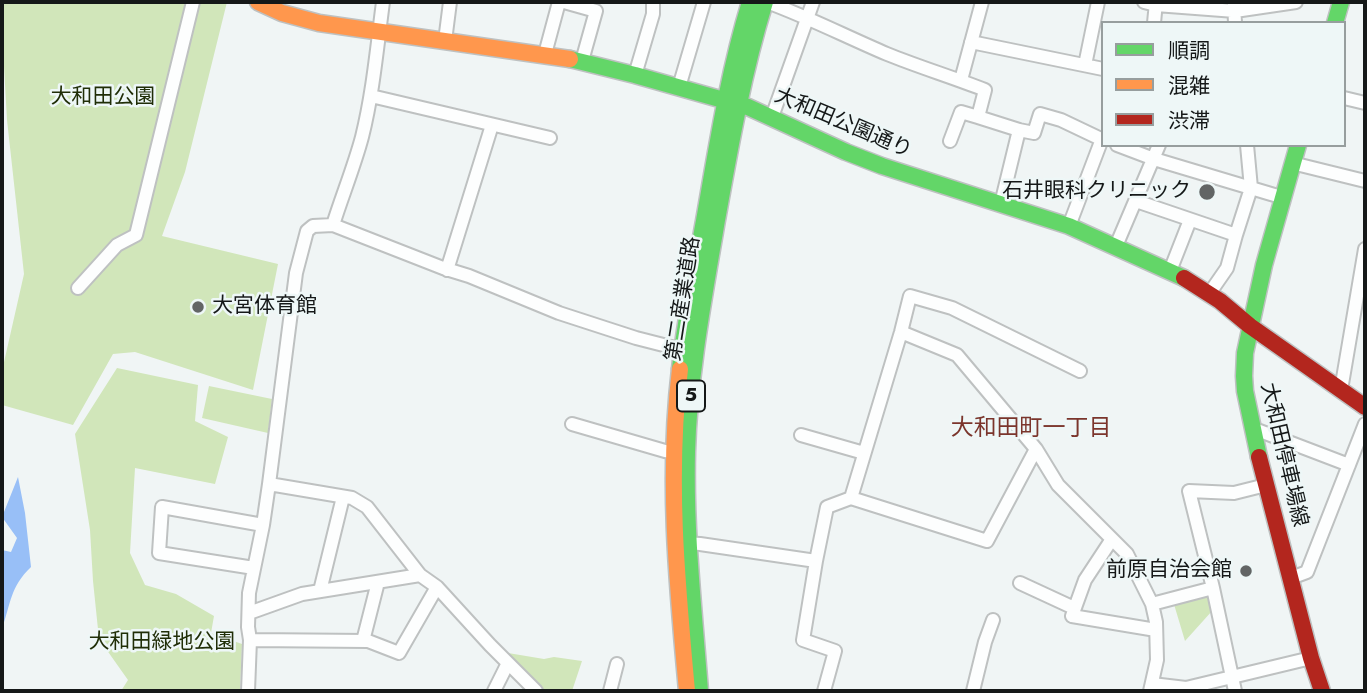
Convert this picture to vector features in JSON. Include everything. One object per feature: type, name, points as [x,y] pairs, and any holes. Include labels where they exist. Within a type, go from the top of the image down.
[{"type":"main road","name":"大和田公園通り","points":[[258,2],[283,8],[318,23],[582,61],[731,101],[882,166],[1069,226],[1170,271],[1209,294],[1365,407]]},
{"type":"main road","name":"第二産業道路","points":[[687,691],[682,543],[696,353],[731,101],[732,62],[750,2]]},
{"type":"main road","name":"第二産業道路","points":[[700,691],[673,452],[683,350],[731,101],[766,2]]},
{"type":"main road","points":[[1336,21],[1341,2]]},
{"type":"main road","name":"大和田停車場線","points":[[1297,147],[1260,277],[1244,369],[1252,428],[1311,658],[1322,691]]},
{"type":"street","points":[[78,288],[117,245],[136,235],[193,2]]},
{"type":"street","points":[[332,225],[354,167],[370,96],[383,2]]},
{"type":"street","points":[[445,41],[450,2]]},
{"type":"street","points":[[545,54],[561,2],[596,11],[582,61]]},
{"type":"street","points":[[635,75],[653,14],[653,2]]},
{"type":"street","points":[[679,87],[704,2]]},
{"type":"street","points":[[766,2],[807,17],[922,68],[985,90],[978,117]]},
{"type":"street","points":[[772,117],[813,2]]},
{"type":"street","points":[[961,80],[982,2]]},
{"type":"street","points":[[1085,65],[1098,2]]},
{"type":"street","points":[[1154,21],[1152,3],[1234,12],[1296,2]]},
{"type":"street","points":[[971,42],[1101,69]]},
{"type":"street","points":[[370,96],[550,138]]},
{"type":"street","points":[[1346,98],[1365,103]]},
{"type":"street","points":[[950,141],[961,111],[1034,133],[1040,114],[1061,120],[1101,139]]},
{"type":"street","points":[[446,270],[492,125]]},
{"type":"street","points":[[1001,204],[1019,130]]},
{"type":"street","points":[[1069,226],[1101,142]]},
{"type":"street","points":[[1122,147],[1281,197]]},
{"type":"street","points":[[1116,246],[1158,147]]},
{"type":"street","points":[[1209,294],[1227,268],[1251,188],[1247,147]]},
{"type":"street","points":[[1292,163],[1365,181]]},
{"type":"street","points":[[1136,201],[1236,235]]},
{"type":"street","points":[[1170,271],[1190,220]]},
{"type":"street","points":[[248,691],[249,593],[263,525],[296,273],[307,231],[313,226],[332,225],[559,313],[683,350]]},
{"type":"street","points":[[1341,390],[1365,249]]},
{"type":"street","points":[[851,498],[910,296],[952,308],[1080,371]]},
{"type":"street","points":[[901,332],[957,355],[1035,449],[1058,485],[1127,554],[1153,604],[1157,660],[1151,688],[1233,685],[1311,658]]},
{"type":"street","points":[[572,424],[673,452]]},
{"type":"street","points":[[1291,578],[1307,572],[1365,424]]},
{"type":"street","points":[[1252,428],[1349,465]]},
{"type":"street","points":[[801,435],[864,453]]},
{"type":"street","points":[[824,691],[835,651],[803,640],[827,508],[851,498],[987,541],[1035,449]]},
{"type":"street","points":[[269,484],[352,498],[367,507],[420,575],[437,587],[536,691]]},
{"type":"street","points":[[1233,685],[1189,491],[1234,493],[1266,485]]},
{"type":"street","points":[[320,591],[343,497]]},
{"type":"street","points":[[254,568],[159,554],[163,507],[263,525]]},
{"type":"street","points":[[1112,539],[1085,580],[1072,616],[1156,630]]},
{"type":"street","points":[[682,543],[816,561]]},
{"type":"street","points":[[249,613],[302,594],[420,575]]},
{"type":"street","points":[[363,640],[378,582]]},
{"type":"street","points":[[1020,583],[1074,608]]},
{"type":"street","points":[[250,640],[363,640],[400,653],[437,587]]},
{"type":"street","points":[[1153,604],[1213,588]]},
{"type":"street","points":[[973,691],[993,620]]},
{"type":"street","points":[[494,691],[508,663]]},
{"type":"street","points":[[610,691],[617,664]]},
{"type":"green space","name":"大和田公園","points":[[2,2],[227,2],[185,172],[162,236],[278,264],[253,390],[135,352],[113,354],[73,425],[2,405],[2,371],[24,274],[7,120]]},
{"type":"green space","name":"大和田緑地公園","points":[[117,368],[198,385],[195,421],[228,437],[215,484],[135,468],[130,553],[145,585],[176,594],[214,616],[211,633],[242,644],[240,691],[121,691],[128,680],[99,639],[90,530],[75,434]]},
{"type":"green space","points":[[209,386],[272,399],[268,433],[202,418]]},
{"type":"green space","points":[[1207,593],[1212,611],[1185,641],[1173,601]]},
{"type":"green space","points":[[508,653],[582,661],[572,691],[539,691],[506,658]]},
{"type":"water","points":[[18,477],[31,567],[15,588],[2,628],[2,550],[11,552],[17,538],[2,517]]},
{"type":"traffic: fast","points":[[680,369],[690,295],[724,111],[750,2]]},
{"type":"traffic: fast","points":[[700,691],[687,512],[691,394],[702,307],[732,138],[765,2]]},
{"type":"traffic: fast","points":[[1336,21],[1341,2]]},
{"type":"traffic: fast","points":[[570,59],[748,107],[882,166],[1069,226],[1184,278]]},
{"type":"traffic: fast","points":[[1259,457],[1245,391],[1245,353],[1264,265],[1297,147]]},
{"type":"traffic: slow","points":[[258,2],[282,13],[319,23],[570,59]]},
{"type":"traffic: slow","points":[[680,369],[674,490],[677,570],[687,691]]},
{"type":"traffic: jam","points":[[1184,278],[1220,301],[1250,326],[1365,407]]},
{"type":"traffic: jam","points":[[1259,457],[1322,691]]},
{"type":"place","name":"石井眼科クリニック","points":[[1207,192]]},
{"type":"place","name":"大宮体育館","points":[[198,307]]},
{"type":"place","name":"前原自治会館","points":[[1246,571]]},
{"type":"district","name":"大和田町一丁目","points":[[1031,429]]}]
